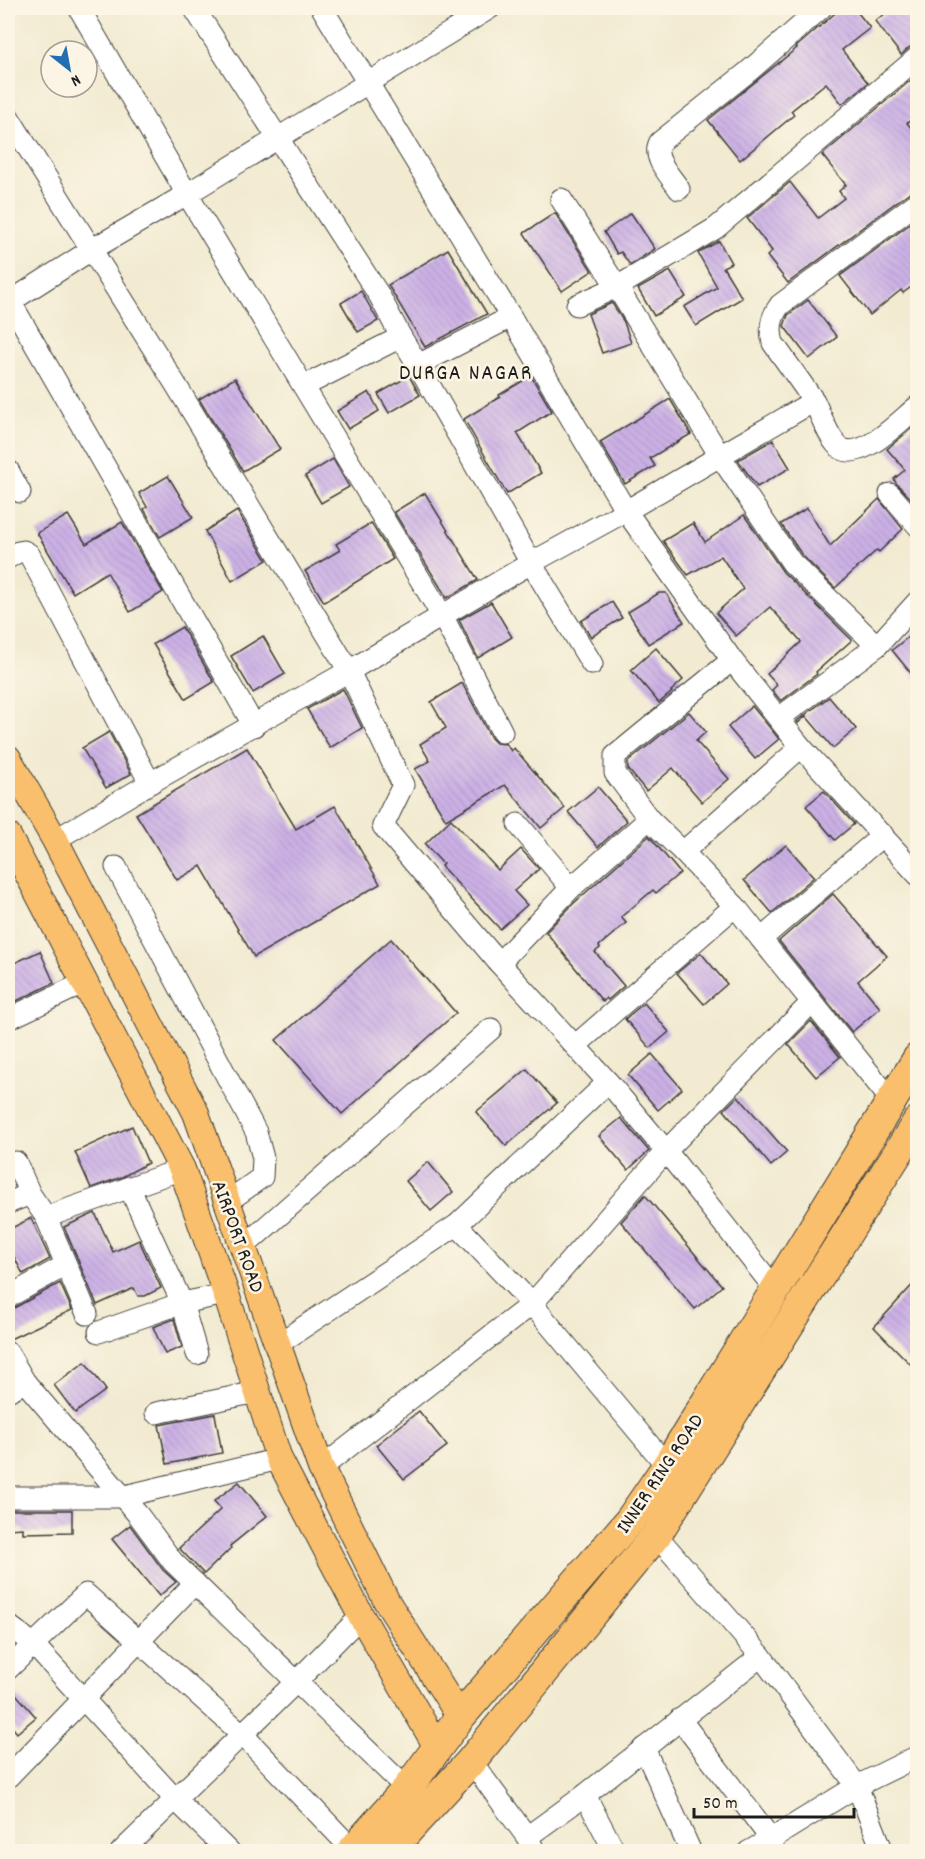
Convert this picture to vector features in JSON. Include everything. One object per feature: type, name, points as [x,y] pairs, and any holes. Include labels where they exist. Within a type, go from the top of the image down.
[{"type":"highway","name":"INNER RING ROAD","points":[[352,1851],[407,1789],[460,1717],[630,1520],[667,1466],[918,1058]]},
{"type":"highway","name":"INNER RING ROAD","points":[[391,1850],[471,1761],[656,1535],[914,1133]]},
{"type":"main road","name":"AIRPORT ROAD","points":[[8,758],[55,840],[196,1113],[321,1468],[387,1602],[460,1717]]},
{"type":"main road","name":"AIRPORT ROAD","points":[[8,836],[182,1169],[226,1294],[279,1459],[361,1616],[437,1747]]},
{"type":"main road","points":[[20,859],[55,840]]},
{"type":"street","points":[[79,8],[187,194],[443,617],[502,732]]},
{"type":"street","points":[[194,8],[379,295],[531,563],[592,664]]},
{"type":"street","points":[[322,8],[512,317],[626,511],[732,660],[801,747],[918,875]]},
{"type":"street","points":[[255,726],[9,302],[490,8]]},
{"type":"street","points":[[679,189],[657,156],[657,147],[660,142],[750,71],[820,8]]},
{"type":"street","points":[[577,304],[617,287],[716,228],[918,57]]},
{"type":"street","points":[[8,116],[176,385],[349,672],[403,784],[383,826],[500,963],[608,1082],[666,1151],[775,1289]]},
{"type":"street","points":[[561,199],[720,456],[792,563],[877,646]]},
{"type":"street","points":[[918,202],[780,305],[771,322],[773,343],[814,401],[836,444],[844,451],[861,450],[876,441],[918,406]]},
{"type":"street","points":[[418,365],[512,317]]},
{"type":"street","points":[[304,386],[401,337]]},
{"type":"street","points":[[55,840],[814,401]]},
{"type":"street","points":[[8,470],[20,492]]},
{"type":"street","points":[[890,494],[918,526]]},
{"type":"street","points":[[8,558],[18,552],[24,551],[29,554],[150,783]]},
{"type":"street","points":[[779,718],[877,646],[918,601]]},
{"type":"street","points":[[732,660],[615,756],[615,773],[649,819],[735,906],[891,1100]]},
{"type":"street","points":[[683,852],[801,747]]},
{"type":"street","points":[[500,963],[572,888],[649,819]]},
{"type":"street","points":[[518,824],[572,888]]},
{"type":"street","points":[[761,939],[883,835]]},
{"type":"street","points":[[116,867],[256,1132],[263,1158],[262,1177],[227,1202]]},
{"type":"street","points":[[576,1046],[735,906]]},
{"type":"street","points":[[8,1019],[84,983]]},
{"type":"street","points":[[321,1468],[532,1304],[666,1151],[812,1003]]},
{"type":"street","points":[[243,1247],[491,1029]]},
{"type":"street","points":[[278,1344],[458,1225],[608,1082]]},
{"type":"street","points":[[16,1162],[30,1194],[46,1217],[87,1314]]},
{"type":"street","points":[[46,1217],[182,1169]]},
{"type":"street","points":[[129,1187],[182,1303],[197,1354]]},
{"type":"street","points":[[8,1203],[30,1194]]},
{"type":"street","points":[[458,1225],[532,1304],[667,1466]]},
{"type":"street","points":[[8,1298],[66,1265]]},
{"type":"street","points":[[99,1332],[182,1303],[226,1294]]},
{"type":"street","points":[[8,1353],[16,1387],[139,1516],[173,1562],[407,1789]]},
{"type":"street","points":[[156,1413],[257,1392]]},
{"type":"street","points":[[8,1497],[121,1497],[279,1459]]},
{"type":"street","points":[[656,1535],[760,1656],[857,1786],[883,1851]]},
{"type":"street","points":[[8,1777],[195,1583]]},
{"type":"street","points":[[8,1669],[86,1594],[242,1734],[352,1851]]},
{"type":"street","points":[[121,1851],[361,1616]]},
{"type":"street","points":[[8,1625],[33,1644],[175,1799],[229,1851]]},
{"type":"street","points":[[471,1761],[531,1844],[585,1795],[760,1656]]},
{"type":"street","points":[[680,1719],[773,1845]]},
{"type":"street","points":[[644,1748],[691,1851]]},
{"type":"street","points":[[748,1851],[773,1845],[857,1786],[918,1756]]},
{"type":"street","points":[[585,1795],[615,1851]]},
{"type":"building","points":[[841,8],[854,8],[870,28],[842,50],[868,83],[842,104],[826,83],[791,111],[794,115],[740,160],[708,120],[797,48]]},
{"type":"building","points":[[893,8],[918,8],[918,45],[910,47],[901,55],[875,21]]},
{"type":"building","points":[[918,74],[918,115],[907,123],[918,136],[918,189],[910,192],[788,283],[767,256],[772,251],[747,218],[790,182],[818,218],[844,198],[839,191],[846,185],[822,155]]},
{"type":"building","points":[[555,213],[592,271],[562,291],[524,233]]},
{"type":"building","points":[[631,213],[655,249],[630,265],[621,252],[617,254],[604,232]]},
{"type":"building","points":[[918,218],[918,282],[903,293],[901,290],[870,315],[840,276]]},
{"type":"building","points":[[719,241],[731,263],[723,267],[742,298],[696,326],[684,307],[717,287],[698,253]]},
{"type":"building","points":[[448,249],[487,314],[425,347],[388,285]]},
{"type":"building","points":[[670,271],[686,297],[654,316],[638,289]]},
{"type":"building","points":[[361,291],[378,321],[358,332],[341,303]]},
{"type":"building","points":[[808,300],[837,337],[809,359],[784,326],[788,315]]},
{"type":"building","points":[[612,303],[624,322],[631,343],[602,353],[588,314]]},
{"type":"building","points":[[409,376],[420,395],[389,413],[378,394]]},
{"type":"building","points":[[531,376],[552,411],[517,433],[541,473],[507,494],[464,419]]},
{"type":"building","points":[[235,378],[280,449],[243,471],[199,399]]},
{"type":"building","points":[[369,392],[379,411],[348,429],[337,411]]},
{"type":"building","points":[[670,399],[691,434],[650,458],[655,466],[625,484],[600,442]]},
{"type":"building","points":[[918,423],[918,506],[896,483],[894,479],[905,470],[887,449]]},
{"type":"building","points":[[773,440],[790,468],[757,487],[738,460]]},
{"type":"building","points":[[333,459],[349,487],[321,503],[305,476]]},
{"type":"building","points":[[168,476],[193,517],[160,537],[144,509],[147,507],[139,493]]},
{"type":"building","points":[[425,493],[478,580],[447,598],[394,512]]},
{"type":"building","points":[[879,499],[903,529],[835,588],[802,555],[781,524],[807,508],[830,546]]},
{"type":"building","points":[[237,511],[267,560],[232,581],[205,531]]},
{"type":"building","points":[[68,515],[86,544],[122,522],[163,592],[130,612],[107,572],[73,593],[37,533]]},
{"type":"building","points":[[744,515],[783,572],[852,640],[816,672],[817,674],[781,701],[772,690],[777,685],[767,674],[801,642],[800,640],[770,607],[736,636],[716,613],[743,589],[721,556],[688,575],[663,541],[693,523],[705,542]]},
{"type":"building","points":[[371,523],[393,559],[324,602],[305,571],[340,550],[336,544]]},
{"type":"building","points":[[659,593],[666,593],[684,622],[648,644],[628,612]]},
{"type":"building","points":[[491,602],[512,637],[478,658],[459,620]]},
{"type":"building","points":[[612,602],[622,618],[591,637],[581,621]]},
{"type":"building","points":[[182,627],[214,682],[186,699],[153,644]]},
{"type":"building","points":[[918,629],[918,682],[892,650]]},
{"type":"building","points":[[263,636],[285,674],[253,693],[231,656]]},
{"type":"building","points":[[656,648],[683,680],[659,703],[631,670]]},
{"type":"building","points":[[462,683],[491,738],[496,743],[506,744],[511,751],[514,748],[565,808],[541,828],[505,785],[446,820],[415,769],[430,761],[420,744],[446,728],[431,702]]},
{"type":"building","points":[[343,689],[362,728],[330,748],[307,709]]},
{"type":"building","points":[[829,697],[856,729],[833,748],[806,716],[798,723],[797,721]]},
{"type":"building","points":[[752,706],[779,739],[755,759],[728,727]]},
{"type":"building","points":[[689,712],[706,732],[696,741],[729,779],[702,802],[673,768],[646,791],[628,769],[628,762]]},
{"type":"building","points":[[109,732],[131,774],[106,788],[82,748]]},
{"type":"building","points":[[247,748],[296,829],[335,806],[380,884],[254,957],[201,866],[177,880],[136,814]]},
{"type":"building","points":[[598,787],[627,821],[598,847],[568,812]]},
{"type":"building","points":[[824,791],[854,824],[835,840],[806,806]]},
{"type":"building","points":[[451,819],[498,870],[521,849],[539,869],[514,891],[527,905],[500,929],[441,866],[443,864],[425,844]]},
{"type":"building","points":[[649,836],[680,873],[656,893],[653,890],[621,917],[626,923],[595,952],[624,986],[603,1002],[546,932],[573,904]]},
{"type":"building","points":[[786,845],[814,877],[772,913],[744,880]]},
{"type":"building","points":[[833,894],[887,956],[858,981],[880,1008],[852,1032],[779,941]]},
{"type":"building","points":[[391,939],[456,1013],[342,1114],[276,1040]]},
{"type":"building","points":[[40,951],[54,983],[8,1005],[8,966]]},
{"type":"building","points":[[701,953],[727,984],[704,1004],[677,973]]},
{"type":"building","points":[[644,1003],[669,1032],[650,1048],[625,1019]]},
{"type":"building","points":[[811,1021],[840,1057],[816,1077],[788,1044]]},
{"type":"building","points":[[652,1054],[682,1089],[658,1110],[628,1075]]},
{"type":"building","points":[[527,1069],[557,1103],[506,1146],[476,1112]]},
{"type":"building","points":[[738,1096],[787,1152],[771,1166],[724,1110]]},
{"type":"building","points":[[621,1118],[649,1151],[628,1170],[599,1136]]},
{"type":"building","points":[[132,1126],[148,1163],[122,1177],[91,1188],[75,1152]]},
{"type":"building","points":[[428,1162],[453,1192],[431,1211],[406,1181]]},
{"type":"building","points":[[645,1195],[722,1286],[695,1309],[621,1222]]},
{"type":"building","points":[[95,1213],[113,1252],[139,1240],[161,1288],[145,1296],[138,1296],[134,1288],[97,1305],[64,1227]]},
{"type":"building","points":[[31,1218],[50,1259],[23,1274],[8,1245],[8,1230]]},
{"type":"building","points":[[918,1279],[918,1372],[874,1327]]},
{"type":"building","points":[[60,1283],[72,1310],[8,1340],[8,1310]]},
{"type":"building","points":[[174,1319],[182,1347],[165,1354],[153,1327]]},
{"type":"building","points":[[85,1362],[106,1390],[75,1413],[54,1385]]},
{"type":"building","points":[[419,1411],[447,1446],[404,1479],[376,1445]]},
{"type":"building","points":[[215,1414],[222,1453],[167,1464],[159,1425]]},
{"type":"building","points":[[239,1482],[267,1516],[230,1546],[231,1548],[204,1574],[179,1548],[221,1509],[214,1501]]},
{"type":"building","points":[[8,1510],[72,1510],[72,1532],[23,1533],[23,1528],[8,1529]]},
{"type":"building","points":[[130,1525],[163,1570],[176,1582],[159,1596],[112,1539]]},
{"type":"building","points":[[8,1685],[36,1717],[17,1733],[8,1722]]},
{"type":"district","name":"DURGA NAGAR","points":[[466,371]]}]
